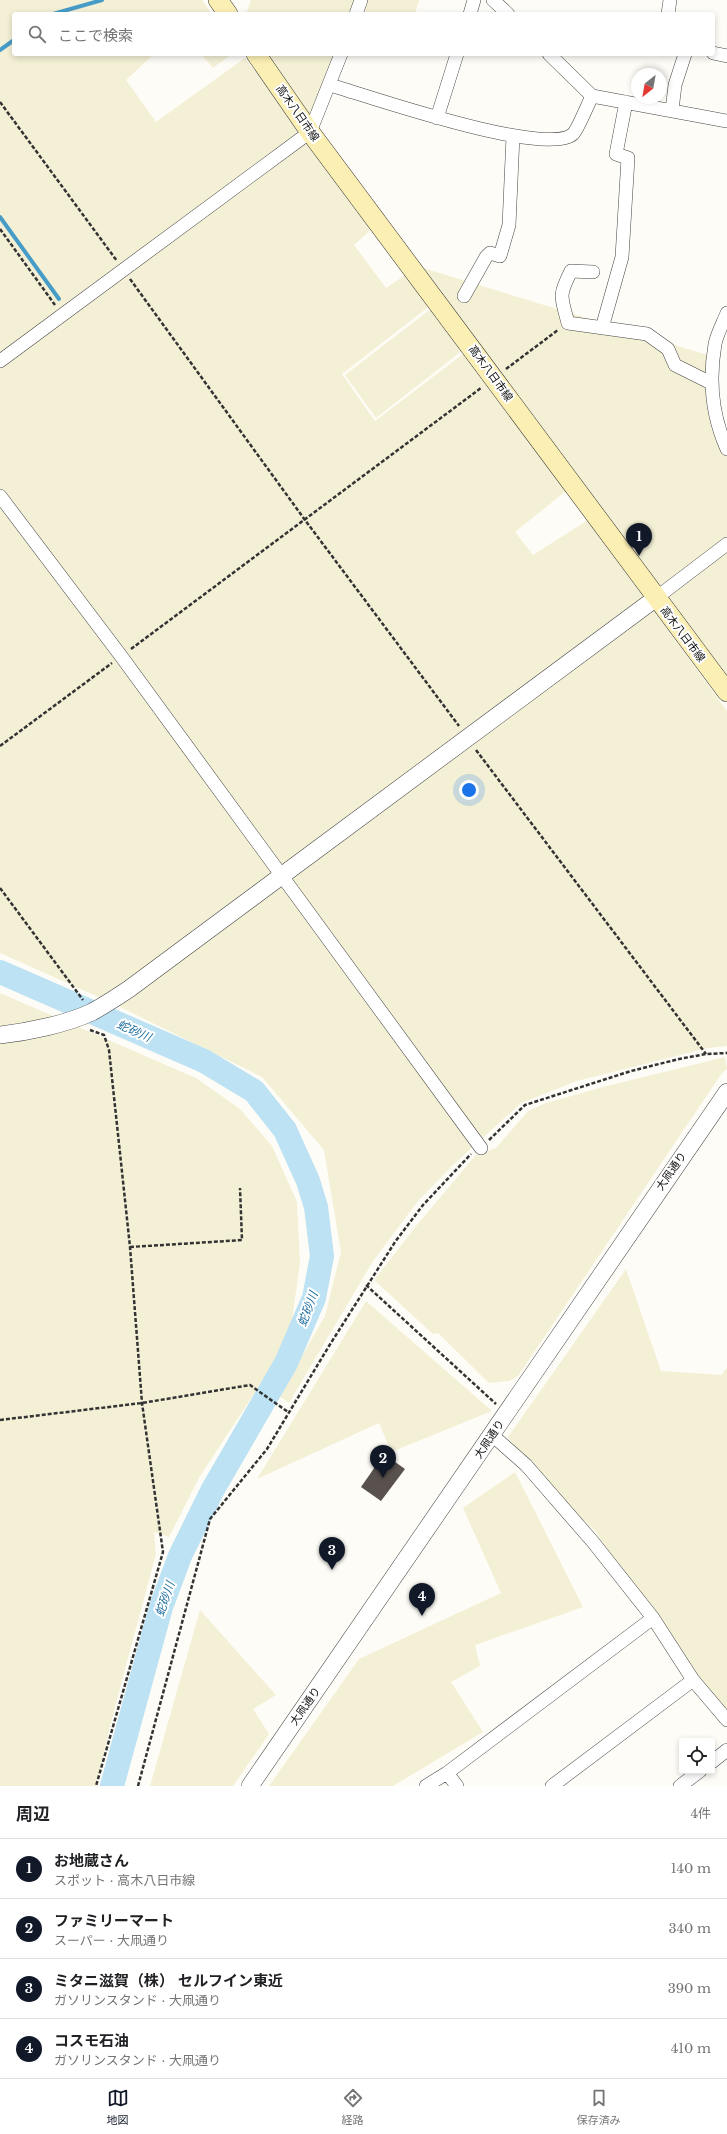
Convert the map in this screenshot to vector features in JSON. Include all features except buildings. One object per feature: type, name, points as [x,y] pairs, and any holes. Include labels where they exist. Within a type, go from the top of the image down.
[{"type":"main road","points":[[218,0],[227,12]]},
{"type":"main road","name":"高木八日市線","points":[[257,56],[310,132],[727,692]]},
{"type":"street","points":[[357,12],[361,0]]},
{"type":"street","points":[[471,12],[474,0]]},
{"type":"street","points":[[493,0],[506,12]]},
{"type":"street","points":[[668,12],[670,0]]},
{"type":"street","points":[[715,53],[727,56]]},
{"type":"street","points":[[0,360],[62,316],[310,132],[340,56]]},
{"type":"street","points":[[437,118],[456,56]]},
{"type":"street","points":[[551,56],[592,96],[727,121]]},
{"type":"street","points":[[672,110],[675,85],[684,56]]},
{"type":"street","points":[[330,85],[437,118],[513,136],[541,140],[561,139],[573,134],[592,96]]},
{"type":"street","points":[[602,328],[622,257],[628,158],[616,154],[626,102]]},
{"type":"street","points":[[464,296],[486,257],[490,253],[500,256],[509,225],[513,136]]},
{"type":"street","points":[[592,272],[571,271],[565,282],[560,295],[568,323],[647,334],[668,348],[675,365],[711,383]]},
{"type":"street","points":[[727,313],[716,343],[711,383],[720,432],[727,449]]},
{"type":"street","points":[[0,496],[121,656],[481,1148]]},
{"type":"street","points":[[0,1035],[16,1033],[92,1012],[129,989],[727,544]]},
{"type":"street","name":"大凧通り","points":[[250,1786],[727,1092]]},
{"type":"street","points":[[492,1435],[536,1477],[593,1542],[653,1618],[693,1680],[727,1720]]},
{"type":"street","points":[[426,1786],[447,1773],[653,1618]]},
{"type":"street","points":[[552,1786],[693,1680]]},
{"type":"street","points":[[715,1760],[727,1750]]},
{"type":"street","points":[[447,1773],[457,1786]]},
{"type":"street","points":[[680,1786],[696,1774]]},
{"type":"path","points":[[0,102],[306,520],[467,737],[706,1054]]},
{"type":"path","points":[[0,229],[62,316]]},
{"type":"path","points":[[0,746],[306,520],[568,323]]},
{"type":"path","points":[[0,888],[92,1012]]},
{"type":"path","points":[[67,1020],[72,1028],[92,1030],[104,1035],[109,1050],[130,1247],[142,1403],[163,1552],[96,1786]]},
{"type":"path","points":[[138,1786],[210,1519],[266,1449],[366,1285],[423,1205],[472,1152],[481,1148],[525,1105],[601,1079],[706,1054],[727,1053]]},
{"type":"path","points":[[130,1247],[242,1240],[240,1188]]},
{"type":"path","points":[[366,1285],[506,1414]]},
{"type":"path","points":[[0,1420],[142,1403],[250,1385],[288,1412]]},
{"type":"shaded area","points":[[0,0],[202,0],[211,12],[12,12],[12,56],[152,56],[126,80],[156,122],[245,58],[373,228],[354,245],[386,288],[408,273],[431,305],[342,374],[375,421],[463,354],[566,491],[515,532],[533,555],[588,520],[727,711],[727,1046],[708,1048],[577,1081],[521,1103],[451,1167],[418,1201],[373,1261],[289,1403],[279,1396],[325,1316],[341,1252],[324,1150],[262,1077],[114,1004],[0,953]]},
{"type":"shaded area","points":[[251,0],[419,0],[416,12],[247,12]]},
{"type":"shaded area","points":[[203,56],[229,56],[213,68]]},
{"type":"shaded area","points":[[257,56],[340,56],[310,132]]},
{"type":"shaded area","points":[[410,264],[714,357],[727,449],[727,685]]},
{"type":"shaded area","points":[[432,308],[463,350],[376,418],[345,375]]},
{"type":"shaded area","points":[[0,993],[196,1078],[240,1109],[272,1146],[297,1202],[300,1263],[290,1335],[252,1397],[200,1476],[169,1537],[154,1532],[156,1554],[115,1707],[96,1786],[0,1786]]},
{"type":"shaded area","points":[[725,1057],[727,1069],[722,1073],[518,1376],[509,1381],[489,1383],[438,1333],[433,1334],[374,1280],[417,1225],[475,1156],[496,1148],[528,1111],[546,1103],[603,1087]]},
{"type":"shaded area","points":[[626,1269],[661,1371],[722,1375],[727,1367],[727,1720],[653,1618],[595,1531],[526,1465],[508,1437]]},
{"type":"shaded area","points":[[366,1301],[492,1411],[391,1452],[379,1423],[257,1479]]},
{"type":"shaded area","points":[[515,1472],[583,1607],[475,1645],[480,1666],[451,1682],[483,1732],[393,1786],[269,1786],[359,1659],[501,1593],[463,1508]]},
{"type":"shaded area","points":[[200,1610],[276,1695],[253,1709],[269,1734],[233,1786],[150,1786]]},
{"type":"waterway","points":[[60,12],[102,0]]},
{"type":"waterway","points":[[0,50],[12,41]]},
{"type":"waterway","points":[[0,217],[59,299]]},
{"type":"waterway","name":"蛇砂川","points":[[0,972],[204,1061],[254,1091],[285,1130],[308,1181],[316,1207],[322,1256],[314,1298],[286,1363],[212,1491],[180,1556],[161,1607],[112,1786]]},
{"type":"place","name":"お地蔵さん","points":[[639,556]]},
{"type":"place","name":"ファミリーマート","points":[[383,1478]]},
{"type":"place","name":"ミタニ滋賀（株） セルフイン東近","points":[[332,1570]]},
{"type":"place","name":"コスモ石油","points":[[422,1616]]}]
